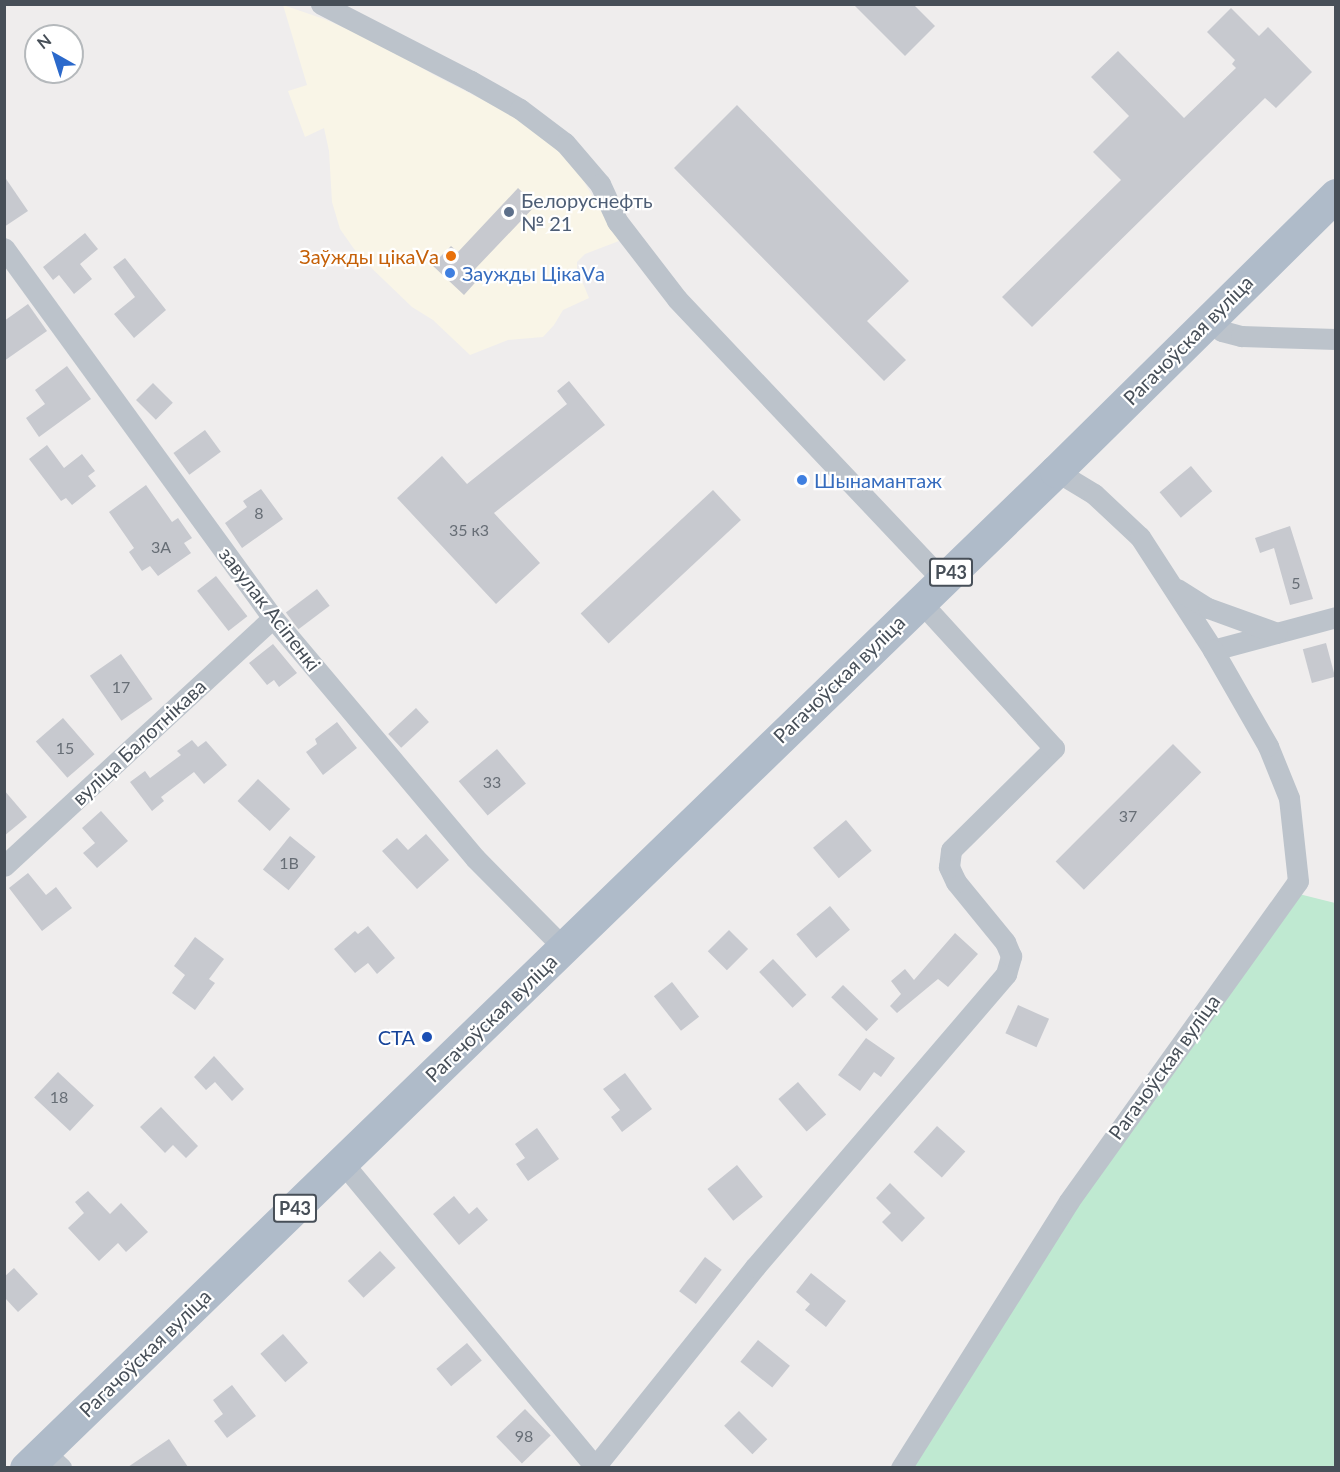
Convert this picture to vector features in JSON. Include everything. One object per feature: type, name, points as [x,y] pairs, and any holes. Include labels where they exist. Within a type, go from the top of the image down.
[{"type":"main road","name":"Рагачоўская вуліца","points":[[44,1462],[342,1162],[1056,471],[1335,195]]},
{"type":"street","points":[[321,4],[471,81],[520,110],[565,143],[600,184],[617,221],[676,299],[931,590],[1054,748],[951,850],[950,867],[956,882],[1005,942],[1011,956],[1006,974],[755,1267],[595,1467],[342,1162]]},
{"type":"street","name":"завулак Асіпенкі","points":[[4,248],[273,618],[475,858],[564,948]]},
{"type":"street","points":[[1207,321],[1222,331],[1241,336],[1335,339]]},
{"type":"street","name":"Рагачоўская вуліца","points":[[901,1467],[1069,1201],[1298,881],[1289,798],[1268,746],[1213,650],[1140,537],[1094,494],[1056,471]]},
{"type":"street","points":[[1171,586],[1208,608],[1246,624],[1277,633]]},
{"type":"street","points":[[1213,650],[1335,617]]},
{"type":"street","name":"вуліца Балотнікава","points":[[4,866],[273,618]]},
{"type":"shaded area","points":[[283,5],[324,19],[381,44],[434,75],[520,119],[555,148],[580,175],[619,241],[585,254],[577,262],[577,269],[589,298],[563,310],[543,337],[508,340],[470,355],[433,320],[412,307],[359,256],[340,229],[332,202],[329,151],[324,128],[305,137],[288,91],[307,85]]},
{"type":"green space","points":[[1299,894],[1335,903],[1335,1467],[908,1468],[1074,1201]]},
{"type":"building","points":[[853,4],[913,4],[935,26],[905,56]]},
{"type":"building","points":[[1231,8],[1259,36],[1268,27],[1312,72],[1276,108],[1265,98],[1032,327],[1002,297],[1121,180],[1093,152],[1129,116],[1091,77],[1118,51],[1184,118],[1236,68],[1232,64],[1235,60],[1207,32]]},
{"type":"building","points":[[737,105],[909,281],[867,321],[906,360],[884,381],[674,168]]},
{"type":"building","points":[[4,176],[28,211],[4,227]]},
{"type":"building","points":[[518,188],[536,205],[475,269],[482,275],[464,295],[432,265],[451,246],[458,252]]},
{"type":"building","points":[[85,233],[98,249],[80,264],[92,279],[74,294],[59,275],[53,280],[43,267]]},
{"type":"building","points":[[125,258],[166,310],[134,338],[114,314],[135,297],[113,267]]},
{"type":"building","points":[[28,304],[47,331],[4,361],[4,321]]},
{"type":"building","points":[[67,366],[91,399],[39,437],[26,418],[45,404],[35,390]]},
{"type":"building","points":[[569,381],[605,425],[494,513],[540,563],[496,604],[397,498],[442,456],[467,484],[567,404],[557,391]]},
{"type":"building","points":[[153,383],[173,403],[156,420],[136,400]]},
{"type":"building","points":[[205,430],[221,452],[189,475],[173,453]]},
{"type":"building","points":[[47,445],[64,468],[82,454],[95,471],[88,476],[96,486],[72,505],[66,498],[61,501],[29,459]]},
{"type":"building","points":[[1191,466],[1212,491],[1181,518],[1160,492]]},
{"type":"building","points":[[146,485],[172,522],[178,518],[192,538],[184,543],[191,553],[158,576],[150,566],[142,571],[129,552],[134,548],[109,512]]},
{"type":"building","points":[[261,489],[283,519],[242,548],[225,523],[247,507],[243,501]]},
{"type":"building","points":[[713,490],[741,520],[609,643],[581,613]]},
{"type":"building","points":[[1290,526],[1313,599],[1290,605],[1274,548],[1260,553],[1255,538]]},
{"type":"building","points":[[216,576],[247,616],[228,631],[197,591]]},
{"type":"building","points":[[317,589],[330,606],[298,629],[286,612]]},
{"type":"building","points":[[1326,643],[1335,677],[1312,683],[1303,649]]},
{"type":"building","points":[[273,644],[297,673],[279,687],[274,680],[267,685],[249,663]]},
{"type":"building","points":[[121,654],[153,699],[121,721],[90,676]]},
{"type":"building","points":[[416,708],[429,722],[401,748],[388,734]]},
{"type":"building","points":[[63,718],[94,754],[67,778],[36,742]]},
{"type":"building","points":[[337,722],[357,748],[323,775],[306,752],[317,744],[315,739]]},
{"type":"building","points":[[192,740],[198,747],[206,741],[227,765],[204,784],[194,772],[161,797],[164,801],[152,811],[130,782],[145,771],[150,778],[181,755],[177,751]]},
{"type":"building","points":[[1173,744],[1201,772],[1084,890],[1056,861]]},
{"type":"building","points":[[497,749],[526,783],[488,816],[459,781]]},
{"type":"building","points":[[258,779],[290,809],[270,831],[238,801]]},
{"type":"building","points":[[4,790],[27,817],[4,836]]},
{"type":"building","points":[[101,811],[128,841],[97,868],[83,853],[95,843],[82,828]]},
{"type":"building","points":[[846,820],[872,851],[839,878],[813,848]]},
{"type":"building","points":[[426,834],[449,860],[417,889],[382,851],[397,838],[408,850]]},
{"type":"building","points":[[290,836],[316,857],[289,890],[263,869]]},
{"type":"building","points":[[28,873],[46,895],[56,887],[72,908],[42,931],[9,888]]},
{"type":"building","points":[[830,906],[850,930],[816,958],[796,934]]},
{"type":"building","points":[[368,926],[395,958],[377,974],[368,963],[355,973],[334,949],[355,931],[358,934]]},
{"type":"building","points":[[729,930],[748,949],[727,970],[708,951]]},
{"type":"building","points":[[955,933],[978,954],[948,987],[938,979],[897,1013],[890,1006],[901,994],[891,981],[905,969],[914,980]]},
{"type":"building","points":[[195,937],[224,959],[209,979],[215,983],[195,1010],[172,993],[185,975],[174,966]]},
{"type":"building","points":[[773,959],[806,995],[793,1008],[759,972]]},
{"type":"building","points":[[672,982],[699,1017],[681,1031],[654,996]]},
{"type":"building","points":[[843,985],[878,1019],[866,1031],[831,997]]},
{"type":"building","points":[[1018,1005],[1049,1019],[1036,1047],[1005,1033]]},
{"type":"building","points":[[866,1038],[895,1058],[881,1077],[874,1072],[860,1091],[838,1075]]},
{"type":"building","points":[[214,1056],[244,1089],[232,1101],[215,1082],[206,1090],[194,1077]]},
{"type":"building","points":[[58,1072],[94,1105],[70,1131],[34,1098]]},
{"type":"building","points":[[625,1073],[652,1109],[622,1132],[611,1117],[620,1110],[603,1089]]},
{"type":"building","points":[[798,1082],[826,1114],[807,1132],[778,1099]]},
{"type":"building","points":[[161,1107],[198,1146],[186,1158],[173,1145],[165,1153],[140,1127]]},
{"type":"building","points":[[937,1126],[965,1151],[942,1177],[914,1152]]},
{"type":"building","points":[[537,1128],[559,1159],[528,1181],[516,1164],[525,1158],[515,1144]]},
{"type":"building","points":[[737,1165],[763,1197],[733,1221],[707,1189]]},
{"type":"building","points":[[890,1183],[925,1218],[902,1242],[882,1222],[891,1213],[876,1198]]},
{"type":"building","points":[[88,1191],[110,1214],[121,1203],[148,1232],[126,1252],[118,1243],[99,1261],[68,1228],[84,1213],[75,1202]]},
{"type":"building","points":[[454,1196],[469,1214],[477,1207],[488,1220],[459,1245],[433,1214]]},
{"type":"building","points":[[380,1251],[396,1268],[364,1298],[348,1281]]},
{"type":"building","points":[[705,1257],[722,1270],[696,1304],[679,1291]]},
{"type":"building","points":[[14,1268],[38,1294],[18,1312],[4,1297],[4,1277]]},
{"type":"building","points":[[811,1273],[846,1301],[826,1327],[805,1310],[810,1304],[796,1292]]},
{"type":"building","points":[[283,1334],[308,1363],[285,1382],[260,1354]]},
{"type":"building","points":[[758,1340],[790,1366],[772,1388],[740,1362]]},
{"type":"building","points":[[467,1343],[482,1361],[451,1386],[436,1369]]},
{"type":"building","points":[[232,1385],[256,1416],[227,1438],[214,1421],[223,1414],[213,1400]]},
{"type":"building","points":[[525,1409],[551,1436],[522,1463],[496,1437]]},
{"type":"building","points":[[739,1411],[767,1439],[752,1454],[724,1426]]},
{"type":"building","points":[[169,1439],[188,1467],[128,1467]]},
{"type":"place","name":"Белоруснефть № 21","points":[[509,212]]},
{"type":"place","name":"Заўжды цікаVа","points":[[451,256]]},
{"type":"place","name":"Заужды ЦікаVа","points":[[450,273]]},
{"type":"place","name":"Шынамантаж","points":[[802,480]]},
{"type":"place","name":"СТА","points":[[427,1037]]}]
